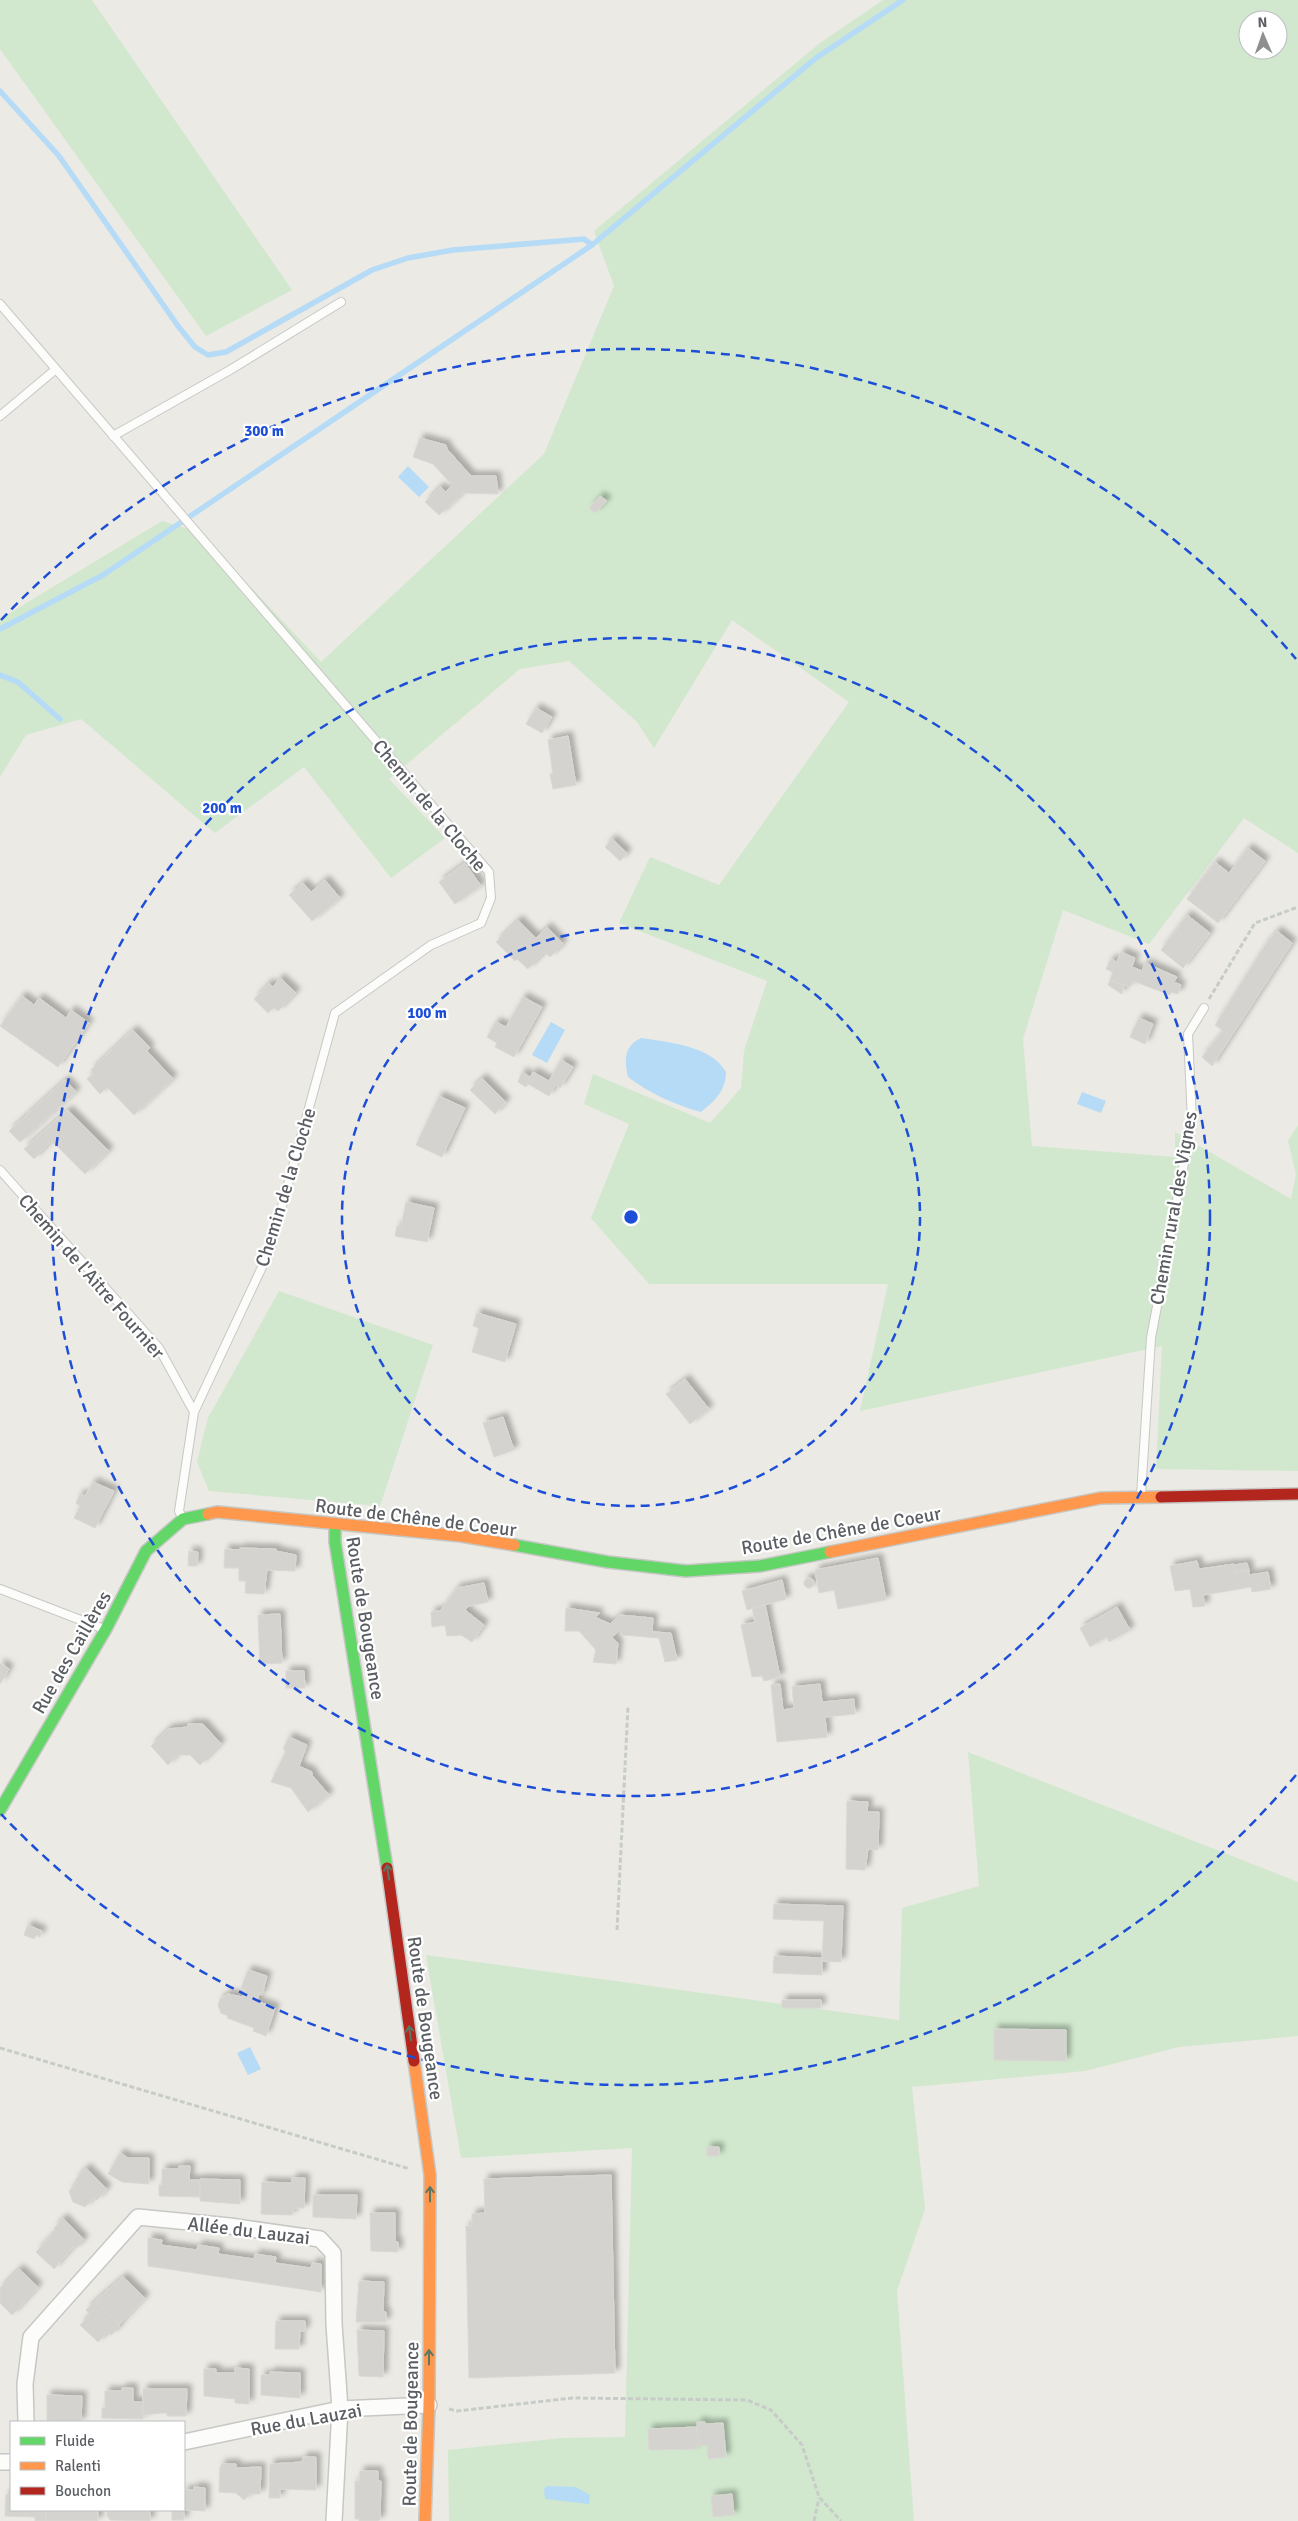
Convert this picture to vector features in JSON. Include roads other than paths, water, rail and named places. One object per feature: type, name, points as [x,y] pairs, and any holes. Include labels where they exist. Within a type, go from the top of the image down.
[{"type":"street","name":"Route de Chêne de Coeur","points":[[182,1519],[217,1512],[460,1536],[608,1562],[686,1571],[760,1566],[1101,1498],[1298,1494]]},
{"type":"street","name":"Rue des Caillères","points":[[0,1810],[106,1630],[146,1551],[182,1519]]},
{"type":"street","name":"Route de Bougeance","points":[[334,1525],[335,1542],[379,1809],[430,2175],[429,2405],[425,2521]]},
{"type":"street","name":"Allée du Lauzai","points":[[26,2421],[25,2384],[31,2337],[138,2217],[230,2226],[320,2239],[333,2253],[334,2324],[340,2409],[334,2521]]},
{"type":"street","name":"Rue du Lauzai","points":[[185,2442],[340,2409],[429,2405]]},
{"type":"lane","points":[[113,436],[230,370],[341,302]]},
{"type":"lane","name":"Chemin de la Cloche","points":[[0,304],[489,872],[491,898],[481,923],[431,945],[335,1013],[270,1250],[194,1412],[179,1511],[182,1519]]},
{"type":"lane","points":[[0,416],[56,369]]},
{"type":"lane","name":"Chemin rural des Vignes","points":[[1140,1497],[1151,1338],[1192,1121],[1188,1034],[1204,1008]]},
{"type":"lane","name":"Chemin de l'Aitre Fournier","points":[[0,1170],[159,1348],[194,1412]]},
{"type":"lane","points":[[0,1588],[106,1630]]},
{"type":"water","points":[[408,466],[429,487],[419,497],[398,477]]},
{"type":"water","points":[[551,1022],[565,1030],[547,1063],[532,1055]]},
{"type":"water","points":[[641,1038],[688,1047],[711,1056],[726,1072],[726,1078],[719,1095],[701,1112],[663,1098],[628,1077],[626,1059],[628,1049],[635,1041]]},
{"type":"water","points":[[1082,1092],[1106,1101],[1101,1113],[1077,1104]]},
{"type":"water","points":[[250,2047],[261,2069],[248,2075],[237,2053]]},
{"type":"water","points":[[547,2486],[576,2487],[590,2495],[589,2504],[545,2499],[544,2489]]},
{"type":"waterway","points":[[0,629],[103,575],[592,245],[816,58],[903,0]]},
{"type":"waterway","points":[[0,91],[59,156],[178,326],[195,347],[208,355],[226,352],[372,270],[408,258],[453,250],[584,239],[592,245]]},
{"type":"waterway","points":[[0,675],[18,682],[60,719]]}]
